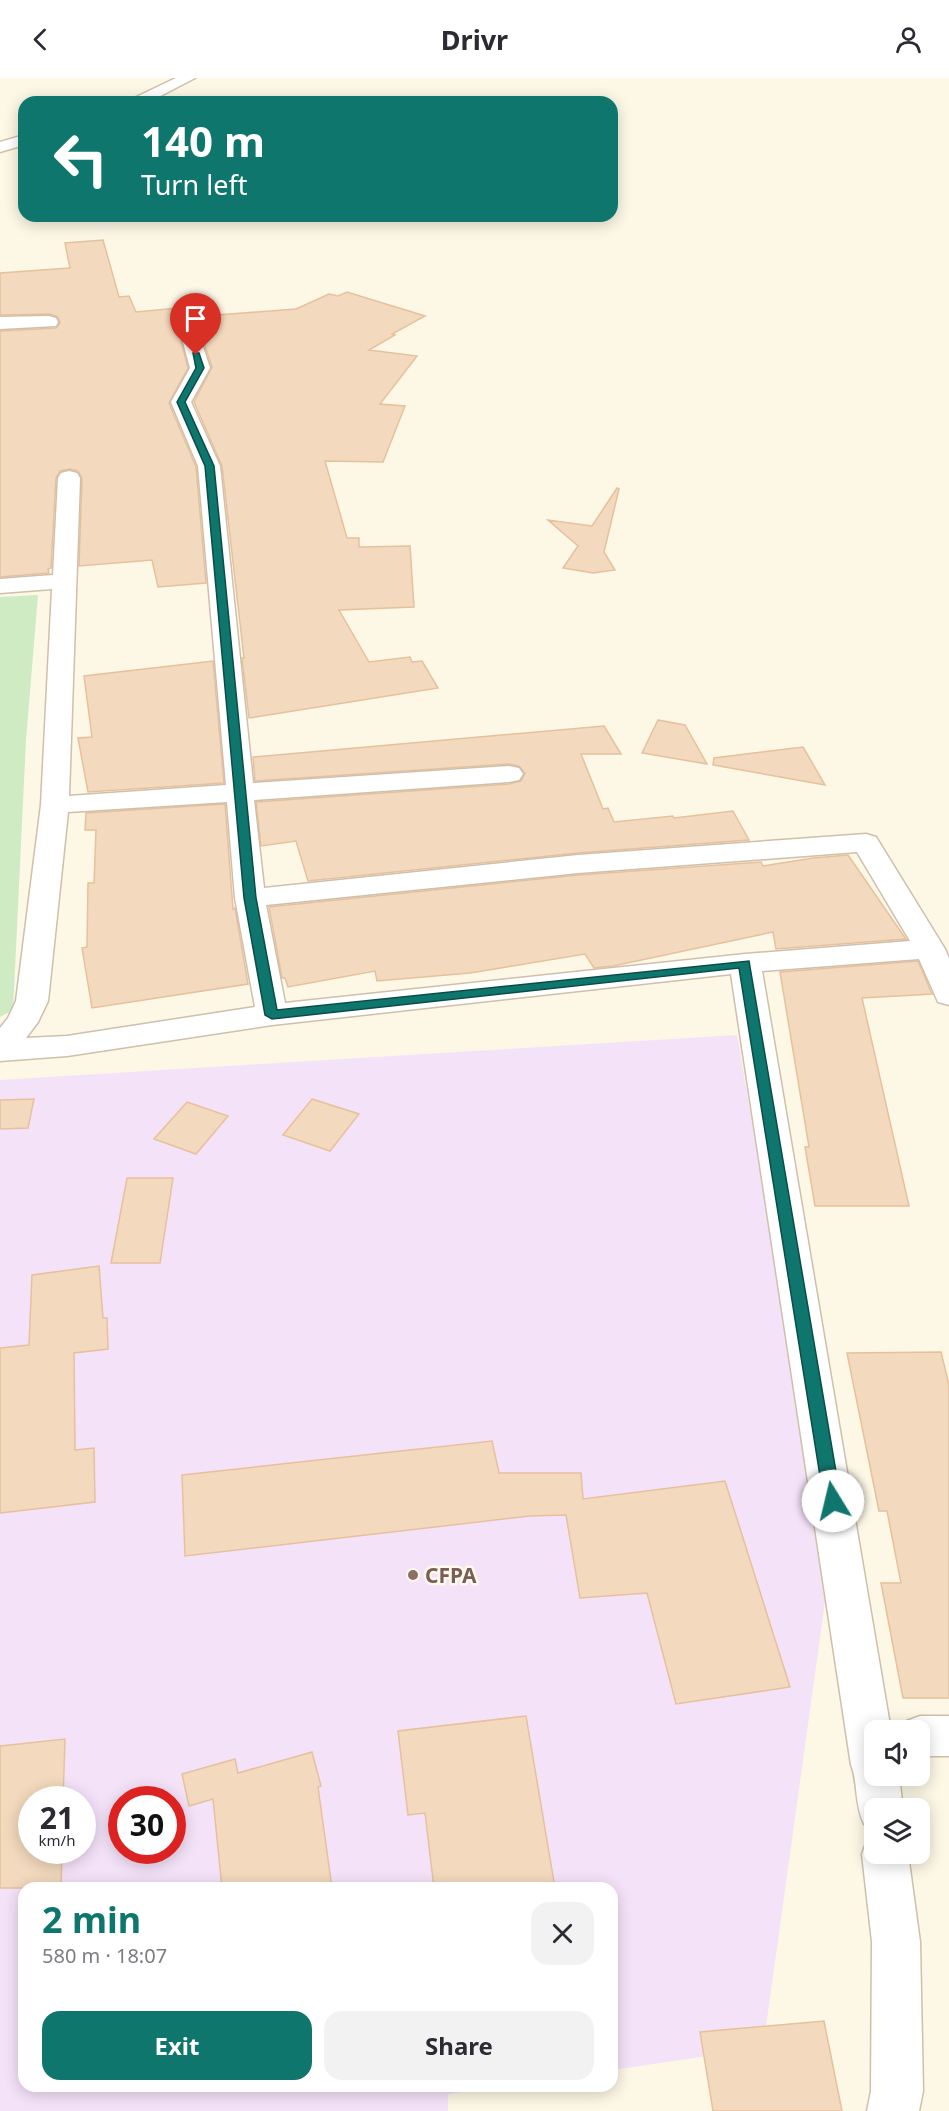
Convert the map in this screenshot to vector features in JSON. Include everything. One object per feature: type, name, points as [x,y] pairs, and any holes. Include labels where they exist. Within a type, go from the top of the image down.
[{"type":"street","points":[[150,96],[188,78]]},
{"type":"street","points":[[0,147],[18,142]]},
{"type":"street","points":[[0,323],[49,322]]},
{"type":"street","points":[[193,342],[200,368],[181,402],[209,466],[250,898],[272,1015]]},
{"type":"street","points":[[0,1050],[22,1022],[32,1000],[54,805],[69,478]]},
{"type":"street","points":[[0,586],[64,581]]},
{"type":"street","points":[[54,805],[509,774]]},
{"type":"street","points":[[250,898],[578,864],[866,843],[930,949],[949,995]]},
{"type":"street","points":[[0,1050],[67,1046],[272,1015],[745,963],[930,949]]},
{"type":"street","points":[[745,963],[869,1720]]},
{"type":"street","points":[[930,1736],[949,1736]]},
{"type":"street","points":[[886,1864],[896,1942],[897,2091],[893,2111]]},
{"type":"shaded area","name":"CFPA","points":[[737,1035],[825,1548],[825,1602],[763,2048],[618,2069],[618,1882],[18,1882],[18,2092],[463,2092],[448,2094],[448,2111],[0,2111],[0,1080]]},
{"type":"green space","points":[[38,595],[26,740],[13,1010],[0,1017],[0,597]]},
{"type":"building","points":[[103,240],[119,297],[129,296],[136,312],[199,306],[204,316],[296,309],[329,294],[338,296],[347,292],[425,316],[369,350],[417,356],[380,404],[405,406],[383,462],[325,461],[347,538],[359,538],[359,547],[410,546],[414,607],[339,610],[369,662],[410,657],[412,662],[422,661],[438,688],[249,718],[222,466],[194,402],[212,367],[202,337],[194,334],[185,336],[181,341],[188,368],[169,403],[196,467],[206,583],[158,587],[152,560],[79,566],[82,478],[78,471],[70,469],[60,471],[56,478],[49,573],[0,577],[0,331],[56,328],[60,323],[58,317],[50,314],[0,315],[0,273],[70,268],[65,243]]},
{"type":"building","points":[[617,488],[619,489],[604,552],[615,570],[593,573],[563,568],[578,546],[548,520],[592,526]]},
{"type":"building","points":[[213,661],[224,783],[88,792],[78,738],[92,737],[84,676]]},
{"type":"building","points":[[658,720],[685,725],[707,764],[642,753]]},
{"type":"building","points":[[604,726],[621,754],[581,754],[603,809],[608,808],[614,822],[733,811],[749,840],[578,853],[308,881],[296,841],[261,846],[256,802],[509,784],[521,781],[525,773],[519,766],[509,764],[255,781],[253,757]]},
{"type":"building","points":[[803,747],[825,785],[713,765],[714,758]]},
{"type":"building","points":[[225,804],[233,909],[235,908],[248,984],[92,1008],[82,948],[87,947],[88,883],[94,883],[96,830],[85,830],[86,813]]},
{"type":"building","points":[[848,855],[906,939],[776,949],[773,932],[613,966],[594,968],[585,954],[470,973],[377,981],[375,971],[288,987],[285,978],[282,978],[269,907],[578,875],[761,862],[763,866]]},
{"type":"building","points":[[918,961],[932,994],[862,998],[909,1206],[815,1206],[805,1147],[809,1147],[780,972]]},
{"type":"building","points":[[34,1099],[28,1128],[0,1129],[0,1100]]},
{"type":"building","points":[[312,1099],[359,1114],[330,1151],[283,1135]]},
{"type":"building","points":[[187,1102],[228,1116],[196,1154],[154,1139]]},
{"type":"building","points":[[127,1178],[173,1178],[160,1263],[111,1263]]},
{"type":"building","points":[[99,1266],[103,1318],[107,1318],[108,1349],[74,1353],[75,1450],[94,1448],[95,1502],[0,1513],[0,1348],[29,1345],[32,1275]]},
{"type":"building","points":[[941,1352],[949,1385],[949,1698],[903,1698],[881,1583],[901,1583],[887,1511],[879,1511],[847,1353]]},
{"type":"building","points":[[492,1441],[499,1473],[581,1473],[583,1499],[725,1481],[790,1687],[676,1704],[647,1593],[580,1598],[566,1515],[530,1516],[185,1556],[182,1475]]},
{"type":"building","points":[[526,1716],[554,1882],[433,1882],[425,1813],[408,1815],[398,1731]]},
{"type":"building","points":[[65,1739],[63,1786],[18,1786],[18,1864],[62,1864],[61,1882],[18,1882],[18,1888],[0,1888],[0,1746]]},
{"type":"building","points":[[312,1752],[321,1786],[318,1787],[331,1882],[221,1882],[213,1799],[189,1806],[182,1774],[235,1759],[238,1773]]},
{"type":"building","points":[[824,2021],[842,2111],[713,2111],[700,2032]]},
{"type":"place","name":"CFPA","points":[[413,1575]]},
{"type":"route","points":[[196,355],[200,368],[181,402],[209,466],[250,898],[272,1015],[745,963],[833,1501]]}]
